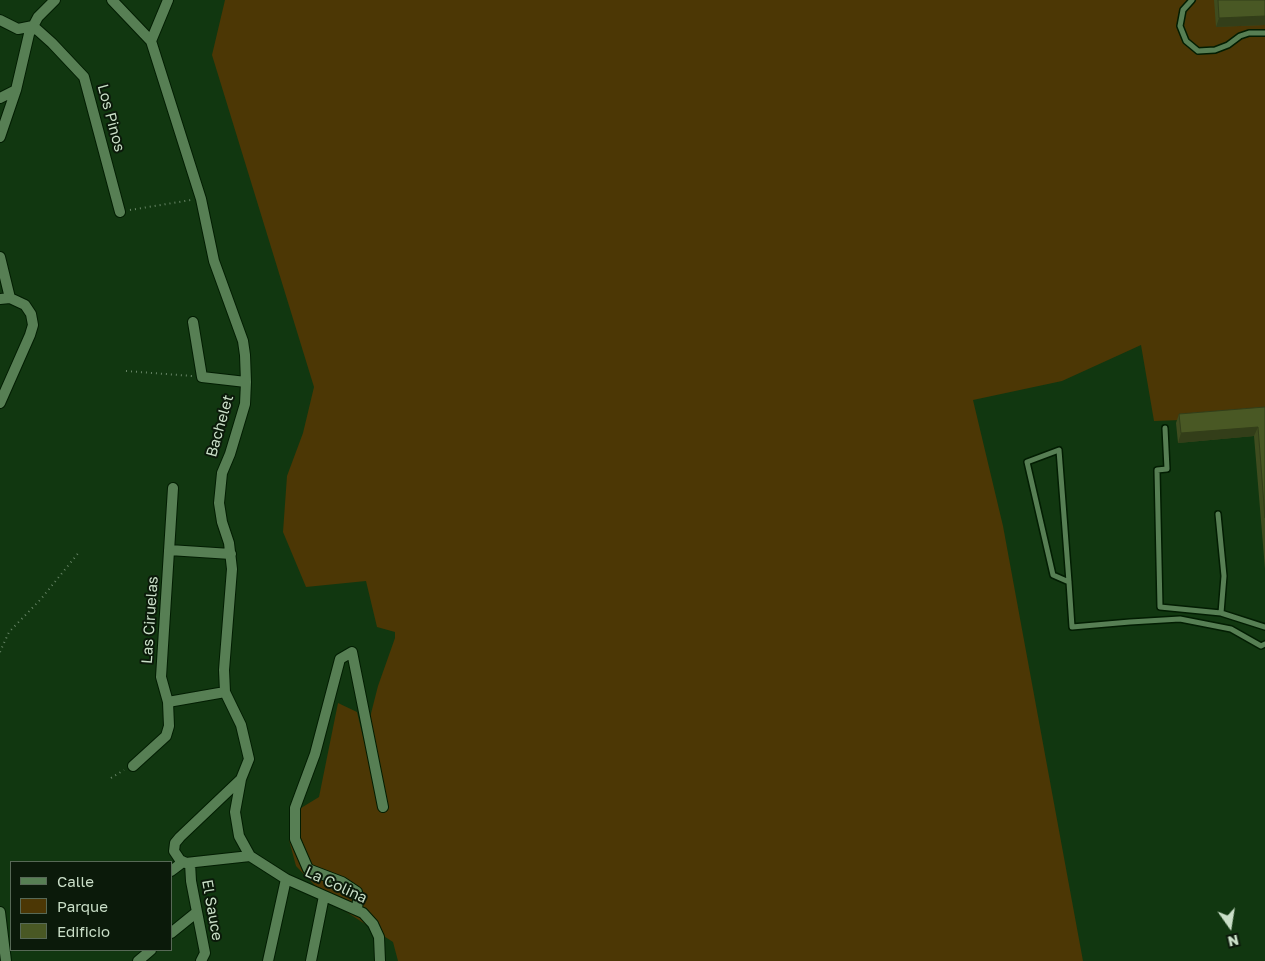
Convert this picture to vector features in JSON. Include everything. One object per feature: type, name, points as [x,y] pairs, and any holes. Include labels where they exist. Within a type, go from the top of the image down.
[{"type":"street","points":[[0,138],[16,90],[26,43],[33,26],[45,9],[55,0]]},
{"type":"street","points":[[112,0],[151,41],[168,0]]},
{"type":"street","points":[[0,20],[18,29],[33,26]]},
{"type":"street","name":"Los Pinos","points":[[33,26],[84,77],[120,212]]},
{"type":"street","name":"Bachelet","points":[[151,41],[201,199],[214,261],[243,341],[246,382],[245,404],[230,454],[222,473],[219,494],[220,513],[231,554],[232,584],[224,670],[225,692],[241,725],[249,759],[241,779],[235,812],[238,836],[250,856]]},
{"type":"street","points":[[0,98],[16,90]]},
{"type":"street","points":[[0,257],[5,298],[25,305],[31,314],[33,325],[0,403]]},
{"type":"street","points":[[193,322],[202,377],[246,382]]},
{"type":"street","name":"Las Ciruelas","points":[[133,766],[166,736],[169,726],[168,702],[161,677],[174,488]]},
{"type":"street","points":[[169,550],[231,554]]},
{"type":"street","points":[[357,909],[358,900],[356,892],[342,882],[308,869],[295,839],[295,808],[315,754],[340,659],[352,652],[383,807]]},
{"type":"street","points":[[168,702],[225,692]]},
{"type":"street","name":"Bachelet","points":[[186,863],[177,857],[174,851],[177,840],[241,779]]},
{"type":"street","points":[[172,870],[186,863],[250,856]]},
{"type":"street","name":"La Colina","points":[[250,856],[286,879],[357,909],[368,918],[376,930],[380,944],[380,961]]},
{"type":"street","name":"El Sauce","points":[[186,863],[205,953],[201,961]]},
{"type":"street","points":[[268,961],[286,879]]},
{"type":"street","points":[[311,961],[324,896]]},
{"type":"street","points":[[0,912],[6,961]]},
{"type":"street","points":[[172,932],[197,912]]},
{"type":"street","points":[[138,961],[150,951]]},
{"type":"lane","points":[[1192,0],[1183,10],[1180,26],[1186,41],[1198,51],[1215,50],[1228,45],[1240,36],[1248,33],[1265,33]]},
{"type":"lane","points":[[1164,428],[1167,469],[1157,470],[1160,606],[1221,613],[1265,627]]},
{"type":"lane","points":[[1069,582],[1053,575],[1028,462],[1059,450],[1069,582],[1072,627],[1180,619],[1231,628],[1261,646],[1265,644]]},
{"type":"lane","points":[[1218,514],[1224,576],[1221,613]]},
{"type":"path","points":[[120,212],[201,199]]},
{"type":"path","points":[[126,371],[202,377]]},
{"type":"path","points":[[0,652],[8,632],[41,599],[80,551]]},
{"type":"path","points":[[111,778],[133,766]]},
{"type":"green space","points":[[225,0],[1265,0],[1265,417],[1154,421],[1141,345],[1062,381],[973,400],[1003,526],[1083,961],[398,961],[393,942],[331,902],[296,866],[289,840],[290,820],[301,808],[319,797],[338,703],[357,712],[364,741],[378,686],[395,638],[395,632],[377,627],[366,581],[306,587],[283,532],[287,476],[303,433],[314,387],[212,55]]},
{"type":"building","points":[[1218,0],[1265,0],[1265,16],[1219,18]]},
{"type":"building","points":[[1265,407],[1265,518],[1258,427],[1181,433],[1179,414]]}]
